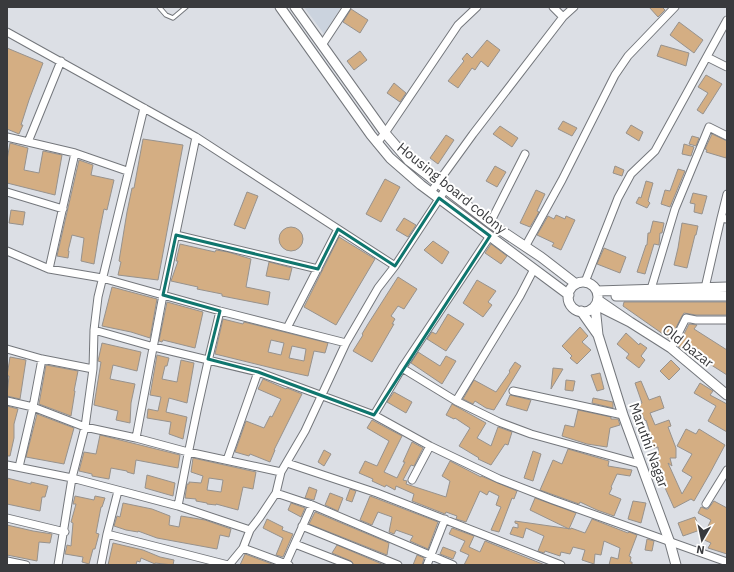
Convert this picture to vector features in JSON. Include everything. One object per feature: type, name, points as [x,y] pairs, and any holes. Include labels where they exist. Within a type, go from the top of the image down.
[{"type":"street","name":"Housing board colony","points":[[280,7],[377,143],[390,158],[431,192],[569,295]]},
{"type":"street","name":"Housing board colony","points":[[295,7],[385,134],[409,162],[490,223],[541,257],[576,284]]},
{"type":"street","points":[[322,45],[347,7]]},
{"type":"street","points":[[377,143],[385,134],[458,24],[477,7]]},
{"type":"street","points":[[553,7],[563,17]]},
{"type":"street","points":[[431,192],[477,128],[563,17],[574,7]]},
{"type":"street","points":[[525,247],[562,180],[615,75],[628,56],[675,7]]},
{"type":"street","points":[[585,282],[618,198],[631,174],[656,151],[727,20]]},
{"type":"street","points":[[7,32],[196,138],[395,266]]},
{"type":"street","points":[[707,57],[727,67]]},
{"type":"street","points":[[28,142],[61,61]]},
{"type":"street","points":[[58,565],[65,532],[72,478],[85,427],[93,369],[94,330],[98,297],[127,170],[144,108]]},
{"type":"street","points":[[651,289],[675,210],[708,127],[727,136]]},
{"type":"street","points":[[7,137],[75,153],[127,170]]},
{"type":"street","points":[[136,438],[163,295],[196,138]]},
{"type":"street","points":[[49,269],[75,153]]},
{"type":"street","points":[[490,223],[525,154]]},
{"type":"street","points":[[107,534],[229,565],[243,548],[250,530],[276,493],[281,472],[305,431],[346,343],[378,288],[395,266],[445,190]]},
{"type":"street","points":[[7,192],[63,209]]},
{"type":"street","points":[[705,288],[724,219],[727,194]]},
{"type":"street","points":[[287,328],[338,229]]},
{"type":"street","points":[[176,235],[318,269]]},
{"type":"street","points":[[374,415],[402,368],[490,236]]},
{"type":"street","points":[[7,251],[49,269],[102,278],[220,312],[346,343]]},
{"type":"street","points":[[456,401],[520,296],[534,269]]},
{"type":"street","points":[[585,282],[594,287],[597,300],[598,335],[582,312],[570,304],[569,295],[572,287],[576,284],[585,282]]},
{"type":"street","points":[[582,312],[591,310],[597,300],[651,289],[727,287]]},
{"type":"street","points":[[597,300],[727,296]]},
{"type":"street","name":"Old bazar","points":[[597,300],[670,348],[727,395]]},
{"type":"street","points":[[178,506],[188,452],[220,312]]},
{"type":"street","points":[[670,348],[686,318],[696,320],[727,320]]},
{"type":"street","points":[[94,330],[154,347],[258,372],[321,395],[374,415],[430,446],[499,479],[670,543],[727,562]]},
{"type":"street","name":"Maruthi Nagar","points":[[598,335],[623,415],[670,543],[676,565]]},
{"type":"street","points":[[7,350],[42,359],[93,369]]},
{"type":"street","points":[[19,467],[42,359]]},
{"type":"street","points":[[402,368],[456,401],[499,422],[531,434],[640,464]]},
{"type":"street","points":[[227,460],[258,372]]},
{"type":"street","points":[[513,391],[623,415]]},
{"type":"street","points":[[7,401],[33,407],[85,427],[136,438],[188,452],[281,472]]},
{"type":"street","points":[[412,480],[430,446]]},
{"type":"street","points":[[287,463],[377,493],[561,565]]},
{"type":"street","points":[[7,465],[72,478],[178,506],[250,530]]},
{"type":"street","points":[[706,504],[727,470]]},
{"type":"street","points":[[101,565],[118,491]]},
{"type":"street","points":[[276,493],[312,505],[453,565]]},
{"type":"street","points":[[243,548],[288,564],[302,526],[312,505]]},
{"type":"street","points":[[7,518],[65,532]]},
{"type":"street","points":[[426,565],[445,519]]},
{"type":"street","points":[[302,526],[398,565]]},
{"type":"street","points":[[295,544],[348,565]]},
{"type":"street","points":[[7,561],[26,565]]},
{"type":"lane","points":[[159,7],[166,15],[173,18],[186,7]]},
{"type":"highlighted area","points":[[439,198],[490,236],[374,415],[258,372],[208,359],[220,311],[163,295],[176,235],[318,269],[338,229],[395,266]]},
{"type":"shaded area","points":[[304,7],[341,7],[324,34]]},
{"type":"building","points":[[649,7],[662,7],[665,10],[658,17]]},
{"type":"building","points":[[351,9],[368,20],[360,33],[343,22]]},
{"type":"building","points":[[679,22],[703,40],[694,53],[670,35]]},
{"type":"building","points":[[487,40],[500,50],[488,67],[481,61],[475,70],[472,68],[458,88],[448,81],[464,61],[462,59],[467,53],[472,58]]},
{"type":"building","points":[[661,45],[689,53],[686,66],[657,56]]},
{"type":"building","points":[[7,48],[43,63],[29,100],[21,125],[23,125],[19,134],[7,129]]},
{"type":"building","points":[[360,51],[367,60],[354,70],[347,61]]},
{"type":"building","points":[[706,75],[722,84],[703,114],[697,110],[708,93],[698,87]]},
{"type":"building","points":[[394,83],[406,93],[400,102],[387,93]]},
{"type":"building","points":[[563,121],[577,128],[572,136],[558,129]]},
{"type":"building","points":[[631,125],[643,132],[639,141],[626,133]]},
{"type":"building","points":[[500,126],[518,138],[512,147],[493,134]]},
{"type":"building","points":[[712,134],[727,141],[726,158],[706,152],[707,150],[705,149]]},
{"type":"building","points":[[446,135],[454,140],[438,164],[430,158]]},
{"type":"building","points":[[692,136],[699,138],[696,146],[689,144]]},
{"type":"building","points":[[143,139],[183,145],[158,280],[118,275],[127,212],[132,188],[134,188]]},
{"type":"building","points":[[10,143],[28,148],[24,170],[39,173],[43,151],[62,155],[55,195],[7,183],[7,160]]},
{"type":"building","points":[[684,144],[694,147],[691,156],[682,154]]},
{"type":"building","points":[[79,160],[93,165],[91,175],[114,180],[107,210],[104,209],[94,264],[81,261],[84,238],[72,235],[68,258],[57,256]]},
{"type":"building","points":[[495,166],[506,172],[497,187],[486,181]]},
{"type":"building","points":[[615,166],[624,170],[622,176],[613,173]]},
{"type":"building","points":[[678,169],[685,171],[670,207],[661,204],[665,190],[670,191]]},
{"type":"building","points":[[385,179],[400,187],[381,222],[366,214]]},
{"type":"building","points":[[646,181],[653,183],[648,201],[650,203],[647,208],[636,203],[639,197],[641,198]]},
{"type":"building","points":[[536,190],[545,194],[537,211],[539,212],[530,227],[520,223]]},
{"type":"building","points":[[247,192],[258,196],[245,229],[234,225]]},
{"type":"building","points":[[693,193],[707,196],[702,214],[694,212],[695,204],[690,203]]},
{"type":"building","points":[[11,210],[25,212],[23,225],[9,223]]},
{"type":"building","points":[[556,215],[565,219],[566,216],[575,220],[561,250],[552,246],[554,243],[537,235],[548,216],[554,219]]},
{"type":"building","points":[[404,218],[416,225],[408,237],[396,230]]},
{"type":"building","points":[[653,221],[664,223],[662,233],[660,233],[659,245],[654,244],[645,274],[637,272],[647,245],[648,233],[650,233]]},
{"type":"building","points":[[682,223],[698,226],[687,268],[674,265]]},
{"type":"building","points":[[291,227],[300,230],[303,239],[300,248],[291,251],[282,248],[279,239],[282,230]]},
{"type":"building","points":[[339,237],[375,259],[336,325],[304,307]]},
{"type":"building","points":[[433,241],[449,252],[442,264],[424,250]]},
{"type":"building","points":[[180,244],[215,252],[216,250],[228,252],[251,259],[246,287],[270,292],[268,305],[222,296],[222,294],[197,289],[198,287],[171,281],[178,261],[176,261]]},
{"type":"building","points":[[491,244],[507,256],[501,264],[485,253]]},
{"type":"building","points":[[604,248],[626,257],[620,273],[597,264]]},
{"type":"building","points":[[269,262],[292,268],[289,280],[266,276]]},
{"type":"building","points":[[398,277],[417,289],[404,309],[398,306],[391,316],[395,319],[392,324],[394,324],[372,362],[353,351],[368,324]]},
{"type":"building","points":[[477,280],[496,291],[488,302],[492,305],[483,317],[463,303]]},
{"type":"building","points":[[112,287],[157,299],[150,338],[131,332],[102,326]]},
{"type":"building","points":[[167,302],[203,312],[195,348],[163,340],[162,342],[159,341]]},
{"type":"building","points":[[624,302],[727,302],[727,315],[696,315],[684,313],[670,339],[623,306]]},
{"type":"building","points":[[448,314],[464,324],[446,351],[427,339],[432,332],[436,334]]},
{"type":"building","points":[[223,319],[243,324],[244,322],[328,343],[325,353],[314,351],[308,376],[215,354]],"holes":[[[271,340],[284,343],[281,355],[268,352]],[[292,346],[306,349],[304,361],[289,358]]]},
{"type":"building","points":[[689,324],[697,325],[694,329],[727,350],[727,375],[705,361],[704,363],[678,346]]},
{"type":"building","points":[[580,327],[588,336],[582,342],[591,350],[577,364],[570,358],[572,356],[562,346]]},
{"type":"building","points":[[626,333],[639,345],[640,343],[647,348],[641,356],[645,360],[639,368],[626,358],[629,354],[617,344]]},
{"type":"building","points":[[102,343],[141,352],[137,371],[113,365],[110,379],[135,384],[131,403],[130,423],[116,420],[118,411],[94,405],[101,362],[98,361]]},
{"type":"building","points":[[418,352],[440,366],[446,356],[456,361],[442,384],[411,363]]},
{"type":"building","points":[[157,355],[169,358],[167,366],[165,366],[162,379],[177,382],[181,360],[194,363],[187,403],[169,398],[166,412],[187,417],[183,439],[169,434],[171,422],[147,418],[148,409],[158,411],[161,397],[150,395]]},
{"type":"building","points":[[10,357],[26,360],[20,399],[7,396],[9,376],[7,376]]},
{"type":"building","points":[[671,360],[680,369],[669,380],[660,371]]},
{"type":"building","points":[[515,362],[521,366],[494,410],[486,408],[475,401],[473,404],[463,399],[474,380],[496,392]]},
{"type":"building","points":[[46,365],[78,371],[71,416],[39,404]]},
{"type":"building","points":[[553,368],[563,369],[551,389]]},
{"type":"building","points":[[600,373],[604,389],[597,391],[591,375]]},
{"type":"building","points":[[263,379],[302,394],[274,450],[270,462],[250,454],[249,456],[235,452],[246,421],[264,428],[270,416],[272,417],[281,399],[258,389]]},
{"type":"building","points":[[566,380],[575,381],[573,391],[565,390]]},
{"type":"building","points":[[641,381],[649,400],[660,396],[664,408],[650,413],[655,425],[669,420],[671,426],[668,427],[676,448],[676,458],[670,458],[672,466],[668,463],[682,494],[692,477],[682,471],[692,454],[677,446],[686,429],[696,434],[699,429],[725,445],[694,501],[691,499],[674,508],[662,481],[658,447],[654,448],[646,420],[645,421],[638,404],[642,403],[635,383]]},
{"type":"building","points":[[700,383],[713,391],[710,395],[727,404],[727,432],[708,421],[716,406],[694,393]]},
{"type":"building","points":[[394,392],[412,402],[406,413],[387,402]]},
{"type":"building","points":[[510,395],[531,400],[527,411],[506,405]]},
{"type":"building","points":[[593,398],[613,402],[613,408],[592,403]]},
{"type":"building","points":[[452,404],[486,423],[477,438],[491,446],[498,427],[512,432],[508,445],[505,444],[491,465],[478,459],[479,458],[459,446],[470,428],[455,418],[454,419],[446,415]]},
{"type":"building","points":[[7,406],[18,409],[14,424],[14,438],[10,456],[7,456]]},
{"type":"building","points":[[578,410],[611,417],[611,419],[618,419],[620,425],[610,428],[607,447],[587,444],[562,436],[565,425],[574,427]]},
{"type":"building","points":[[37,414],[74,428],[64,464],[26,457]]},
{"type":"building","points":[[372,420],[402,436],[384,472],[397,478],[405,462],[403,462],[412,442],[423,448],[414,466],[411,465],[403,480],[407,481],[406,484],[446,497],[450,481],[442,476],[450,461],[481,477],[517,491],[514,499],[512,498],[499,532],[491,530],[501,507],[496,505],[499,496],[489,491],[487,495],[480,491],[466,522],[456,519],[457,516],[446,512],[445,514],[412,501],[414,494],[396,486],[395,490],[386,485],[385,487],[372,481],[373,479],[359,473],[365,461],[377,466],[389,441],[367,428]]},
{"type":"building","points":[[100,435],[180,455],[178,468],[136,460],[134,474],[111,468],[109,479],[92,476],[92,474],[79,471],[84,452],[96,454]]},
{"type":"building","points":[[568,449],[609,461],[608,466],[632,470],[630,476],[617,474],[611,487],[612,488],[609,494],[621,499],[614,516],[580,502],[579,504],[540,490],[553,460],[562,464]]},
{"type":"building","points":[[324,450],[331,454],[324,466],[318,462]]},
{"type":"building","points":[[533,451],[541,454],[533,481],[524,478]]},
{"type":"building","points":[[193,458],[256,472],[253,489],[243,487],[238,510],[216,504],[207,504],[196,501],[196,499],[185,498],[187,484],[189,484],[189,482],[201,483],[203,476],[191,472]],"holes":[[[209,478],[223,480],[221,492],[207,490]]]},
{"type":"building","points":[[147,475],[175,483],[173,496],[145,488]]},
{"type":"building","points":[[7,478],[31,484],[31,482],[48,486],[45,497],[42,497],[40,511],[7,504]]},
{"type":"building","points":[[309,487],[317,490],[314,500],[305,498]]},
{"type":"building","points":[[350,489],[356,491],[352,502],[346,500]]},
{"type":"building","points":[[330,493],[343,498],[338,511],[325,505]]},
{"type":"building","points":[[75,496],[94,500],[95,496],[105,498],[101,507],[96,533],[99,534],[89,564],[82,562],[83,557],[65,554],[67,545],[71,546],[73,523],[71,522],[76,504],[73,504]]},
{"type":"building","points":[[370,496],[438,522],[428,549],[410,541],[413,536],[396,530],[394,534],[389,532],[392,517],[378,512],[372,525],[360,520]]},
{"type":"building","points":[[535,498],[576,513],[569,529],[530,510]]},
{"type":"building","points":[[633,501],[646,503],[641,523],[628,519]]},
{"type":"building","points":[[714,501],[727,508],[727,554],[708,548],[711,543],[702,539],[711,520],[698,513],[701,507],[708,509]]},
{"type":"building","points":[[123,503],[152,509],[170,516],[169,525],[179,527],[181,516],[205,520],[231,529],[229,537],[220,535],[217,549],[157,538],[138,531],[126,530],[114,526],[117,516],[120,517]]},
{"type":"building","points":[[291,503],[305,508],[301,517],[288,510]]},
{"type":"building","points":[[315,512],[389,543],[387,555],[309,524]]},
{"type":"building","points":[[695,517],[700,530],[683,536],[678,523]]},
{"type":"building","points":[[267,519],[283,527],[282,530],[293,534],[283,557],[276,555],[283,538],[263,528]]},
{"type":"building","points":[[592,519],[637,535],[629,556],[631,557],[630,562],[632,562],[632,565],[609,565],[611,557],[618,559],[620,548],[604,541],[601,555],[595,554],[594,564],[582,560],[585,550],[573,547],[570,554],[561,552],[560,556],[545,551],[544,553],[538,551],[544,536],[526,528],[523,538],[510,534],[513,527],[518,528],[518,524],[515,523],[515,521],[571,528],[585,533]]},
{"type":"building","points":[[7,525],[52,534],[50,543],[39,542],[37,561],[7,555]]},
{"type":"building","points":[[452,528],[474,536],[469,547],[480,552],[485,541],[545,565],[464,565],[469,555],[460,551],[465,541],[449,534]]},
{"type":"building","points":[[647,539],[654,541],[652,551],[645,550]]},
{"type":"building","points":[[113,543],[143,550],[160,557],[174,560],[173,565],[155,564],[141,558],[140,562],[137,561],[136,565],[108,565]]},
{"type":"building","points":[[337,545],[384,565],[354,565],[351,561],[332,553]]},
{"type":"building","points":[[443,547],[456,552],[453,559],[440,554]]},
{"type":"building","points":[[245,554],[272,564],[274,565],[240,565]]},
{"type":"building","points":[[417,555],[424,558],[422,565],[413,565]]}]
